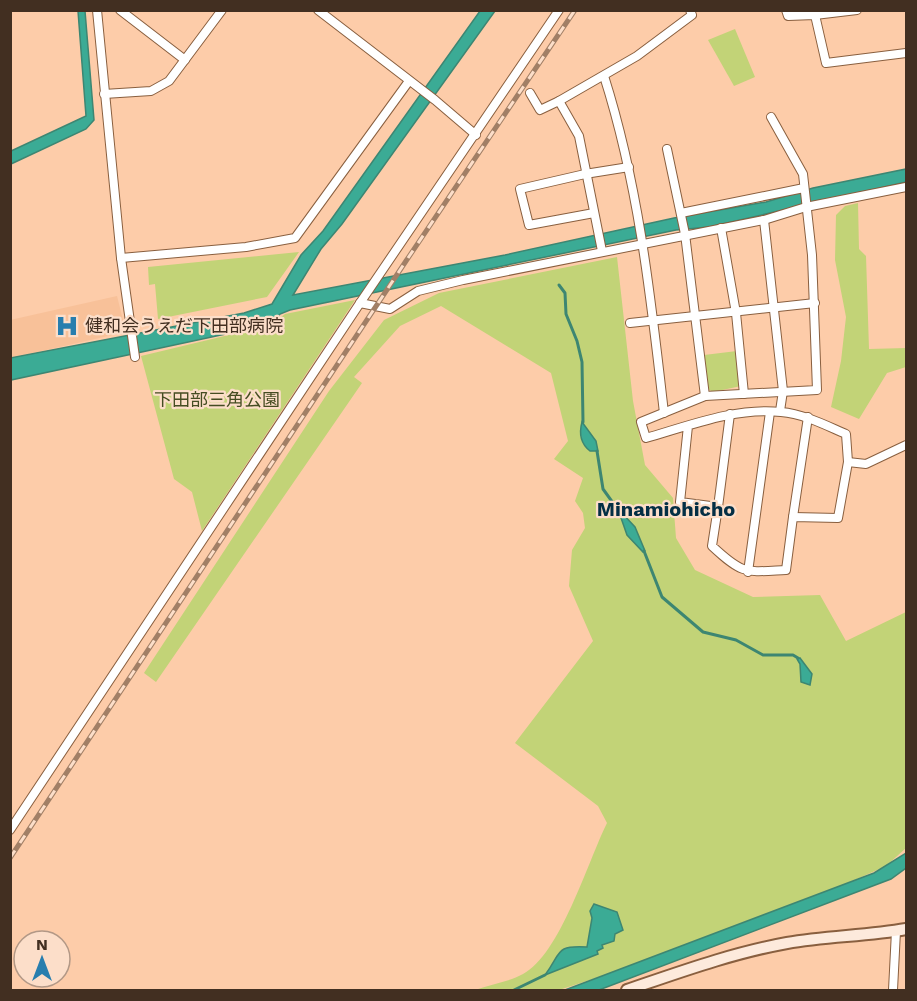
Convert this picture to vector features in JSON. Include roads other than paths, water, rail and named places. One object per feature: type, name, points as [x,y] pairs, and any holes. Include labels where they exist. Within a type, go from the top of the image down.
[{"type":"main road","points":[[627,990],[707,962],[766,947],[813,939],[901,930]]},
{"type":"street","points":[[97,10],[121,258],[129,328],[135,357]]},
{"type":"street","points":[[120,10],[185,60]]},
{"type":"street","points":[[104,94],[151,91],[169,81],[222,10]]},
{"type":"street","points":[[318,10],[435,100],[476,135]]},
{"type":"street","points":[[10,830],[360,303],[559,10]]},
{"type":"street","points":[[530,93],[540,110],[559,101],[604,76],[692,15],[690,10]]},
{"type":"street","points":[[786,10],[788,16],[857,10]]},
{"type":"street","points":[[815,15],[826,63],[906,53]]},
{"type":"street","points":[[604,76],[621,131],[644,243],[664,413]]},
{"type":"street","points":[[121,258],[246,247],[295,238],[408,81]]},
{"type":"street","points":[[559,101],[579,136],[602,251]]},
{"type":"street","points":[[771,117],[803,174],[815,303],[817,390],[705,396],[641,422],[646,438],[729,414],[780,411],[807,417],[846,434],[848,462],[838,518],[793,517]]},
{"type":"street","points":[[667,149],[685,234],[705,396]]},
{"type":"street","points":[[594,213],[529,225],[520,189],[585,174],[629,167]]},
{"type":"street","points":[[360,303],[390,309],[417,291],[906,187]]},
{"type":"street","points":[[681,213],[804,188]]},
{"type":"street","points":[[764,219],[783,391],[780,411]]},
{"type":"street","points":[[721,228],[736,313],[744,394]]},
{"type":"street","points":[[630,323],[815,303]]},
{"type":"street","points":[[748,572],[770,412]]},
{"type":"street","points":[[729,414],[712,546],[736,568],[748,572],[786,570],[807,417]]},
{"type":"street","points":[[688,426],[680,502],[718,507]]},
{"type":"street","points":[[848,462],[866,464],[906,445]]},
{"type":"street","points":[[893,990],[901,930]]},
{"type":"water","points":[[78,11],[85,11],[94,120],[86,129],[11,164],[11,151],[86,116]]},
{"type":"water","points":[[480,11],[495,11],[342,224],[321,249],[293,295],[505,255],[674,218],[766,202],[813,188],[906,169],[906,182],[709,227],[676,230],[290,310],[280,314],[272,324],[11,380],[10,358],[244,313],[272,304],[301,255],[323,231]]},
{"type":"water","points":[[582,422],[596,441],[598,451],[590,451],[583,442]]},
{"type":"water","points":[[622,513],[635,527],[645,551],[643,552],[627,535],[620,515]]},
{"type":"water","points":[[800,658],[812,674],[810,685],[801,682],[800,664],[797,659]]},
{"type":"water","points":[[906,853],[906,868],[891,879],[599,990],[565,990],[874,873]]},
{"type":"water","points":[[594,904],[617,912],[623,930],[615,934],[614,941],[602,945],[603,948],[597,951],[598,954],[545,975],[564,949],[587,947],[592,918],[590,911]]},
{"type":"waterway","points":[[559,285],[565,293],[566,314],[577,341],[582,362],[583,422]]},
{"type":"waterway","points":[[597,451],[603,489],[621,514]]},
{"type":"waterway","points":[[644,551],[662,597],[703,632],[736,640],[763,655],[793,655],[798,658]]},
{"type":"waterway","points":[[514,990],[545,975]]},
{"type":"railway","points":[[10,858],[575,10]]},
{"type":"place","name":"健和会うえだ下田部病院","points":[[67,326]]},
{"type":"district","name":"Minamiohicho","points":[[666,509]]},
{"type":"park label","name":"下田部三角公園","points":[[217,400]]}]
